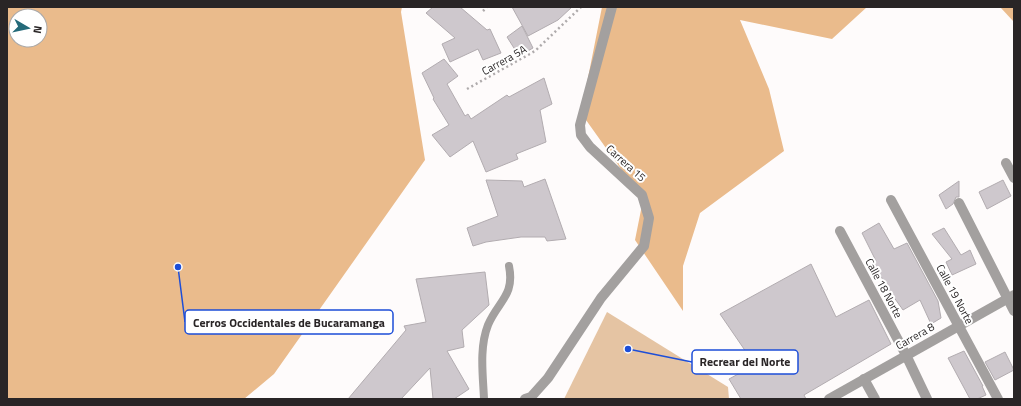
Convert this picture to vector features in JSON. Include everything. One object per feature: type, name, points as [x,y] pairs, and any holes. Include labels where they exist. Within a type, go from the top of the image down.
[{"type":"street","name":"Carrera 15","points":[[525,399],[531,397],[548,378],[601,298],[644,246],[649,218],[642,194],[590,147],[581,135],[580,125],[612,7]]},
{"type":"street","points":[[1006,163],[1014,178]]},
{"type":"street","name":"Calle 19 Norte","points":[[891,200],[998,399]]},
{"type":"street","points":[[959,203],[1010,296],[1014,311]]},
{"type":"street","name":"Calle 18 Norte","points":[[840,231],[906,355],[927,399]]},
{"type":"street","name":"Carrera 8","points":[[829,399],[958,324],[1010,296]]},
{"type":"street","points":[[864,379],[875,399]]},
{"type":"lane","points":[[484,399],[482,360],[484,340],[488,325],[510,288],[512,280],[509,266]]},
{"type":"path","points":[[483,11],[487,7]]},
{"type":"path","name":"Carrera 5A","points":[[467,90],[535,51],[581,7]]},
{"type":"shaded area","points":[[7,7],[402,7],[401,12],[425,160],[274,374],[244,399],[7,399]]},
{"type":"shaded area","points":[[602,7],[867,7],[832,39],[740,20],[769,89],[784,151],[700,213],[683,266],[683,311],[635,240],[643,200],[581,113]]},
{"type":"shaded area","points":[[1000,7],[1014,7],[1014,22]]},
{"type":"shaded area","points":[[607,312],[728,387],[729,399],[564,399]]},
{"type":"building","points":[[433,7],[460,7],[487,30],[490,29],[501,53],[483,60],[478,49],[450,62],[442,44],[455,38],[426,13]]},
{"type":"building","points":[[512,7],[572,7],[558,20],[528,36]]},
{"type":"building","points":[[522,26],[533,48],[519,56],[507,37]]},
{"type":"building","points":[[444,59],[458,76],[447,84],[465,116],[468,114],[471,119],[507,95],[509,97],[544,78],[552,104],[540,110],[546,142],[516,154],[518,159],[486,172],[473,141],[450,157],[432,135],[449,125],[433,99],[434,98],[422,73]]},
{"type":"building","points":[[545,179],[566,239],[547,241],[545,237],[521,237],[486,242],[473,246],[467,228],[498,216],[486,180],[522,181],[524,187]]},
{"type":"building","points":[[1003,180],[1011,196],[987,209],[979,192]]},
{"type":"building","points":[[959,181],[959,197],[956,197],[953,204],[946,209],[939,195]]},
{"type":"building","points":[[879,223],[894,249],[907,243],[938,301],[941,318],[931,324],[920,300],[903,310],[888,289],[873,262],[876,261],[862,233]]},
{"type":"building","points":[[944,228],[961,255],[970,250],[976,264],[952,275],[946,262],[952,259],[932,234]]},
{"type":"building","points":[[811,264],[836,317],[869,300],[891,344],[804,395],[806,399],[741,399],[729,379],[755,365],[720,314]]},
{"type":"building","points":[[485,272],[489,305],[462,330],[464,347],[447,351],[469,389],[454,399],[433,399],[430,368],[401,399],[348,399],[406,330],[404,326],[426,322],[416,279]]},
{"type":"building","points":[[964,351],[983,386],[986,395],[977,399],[970,399],[948,358]]},
{"type":"building","points":[[1005,352],[1014,370],[995,380],[985,362]]},
{"type":"place","name":"Cerros Occidentales de Bucaramanga","points":[[178,267]]},
{"type":"place","name":"Recrear del Norte","points":[[628,349]]}]
